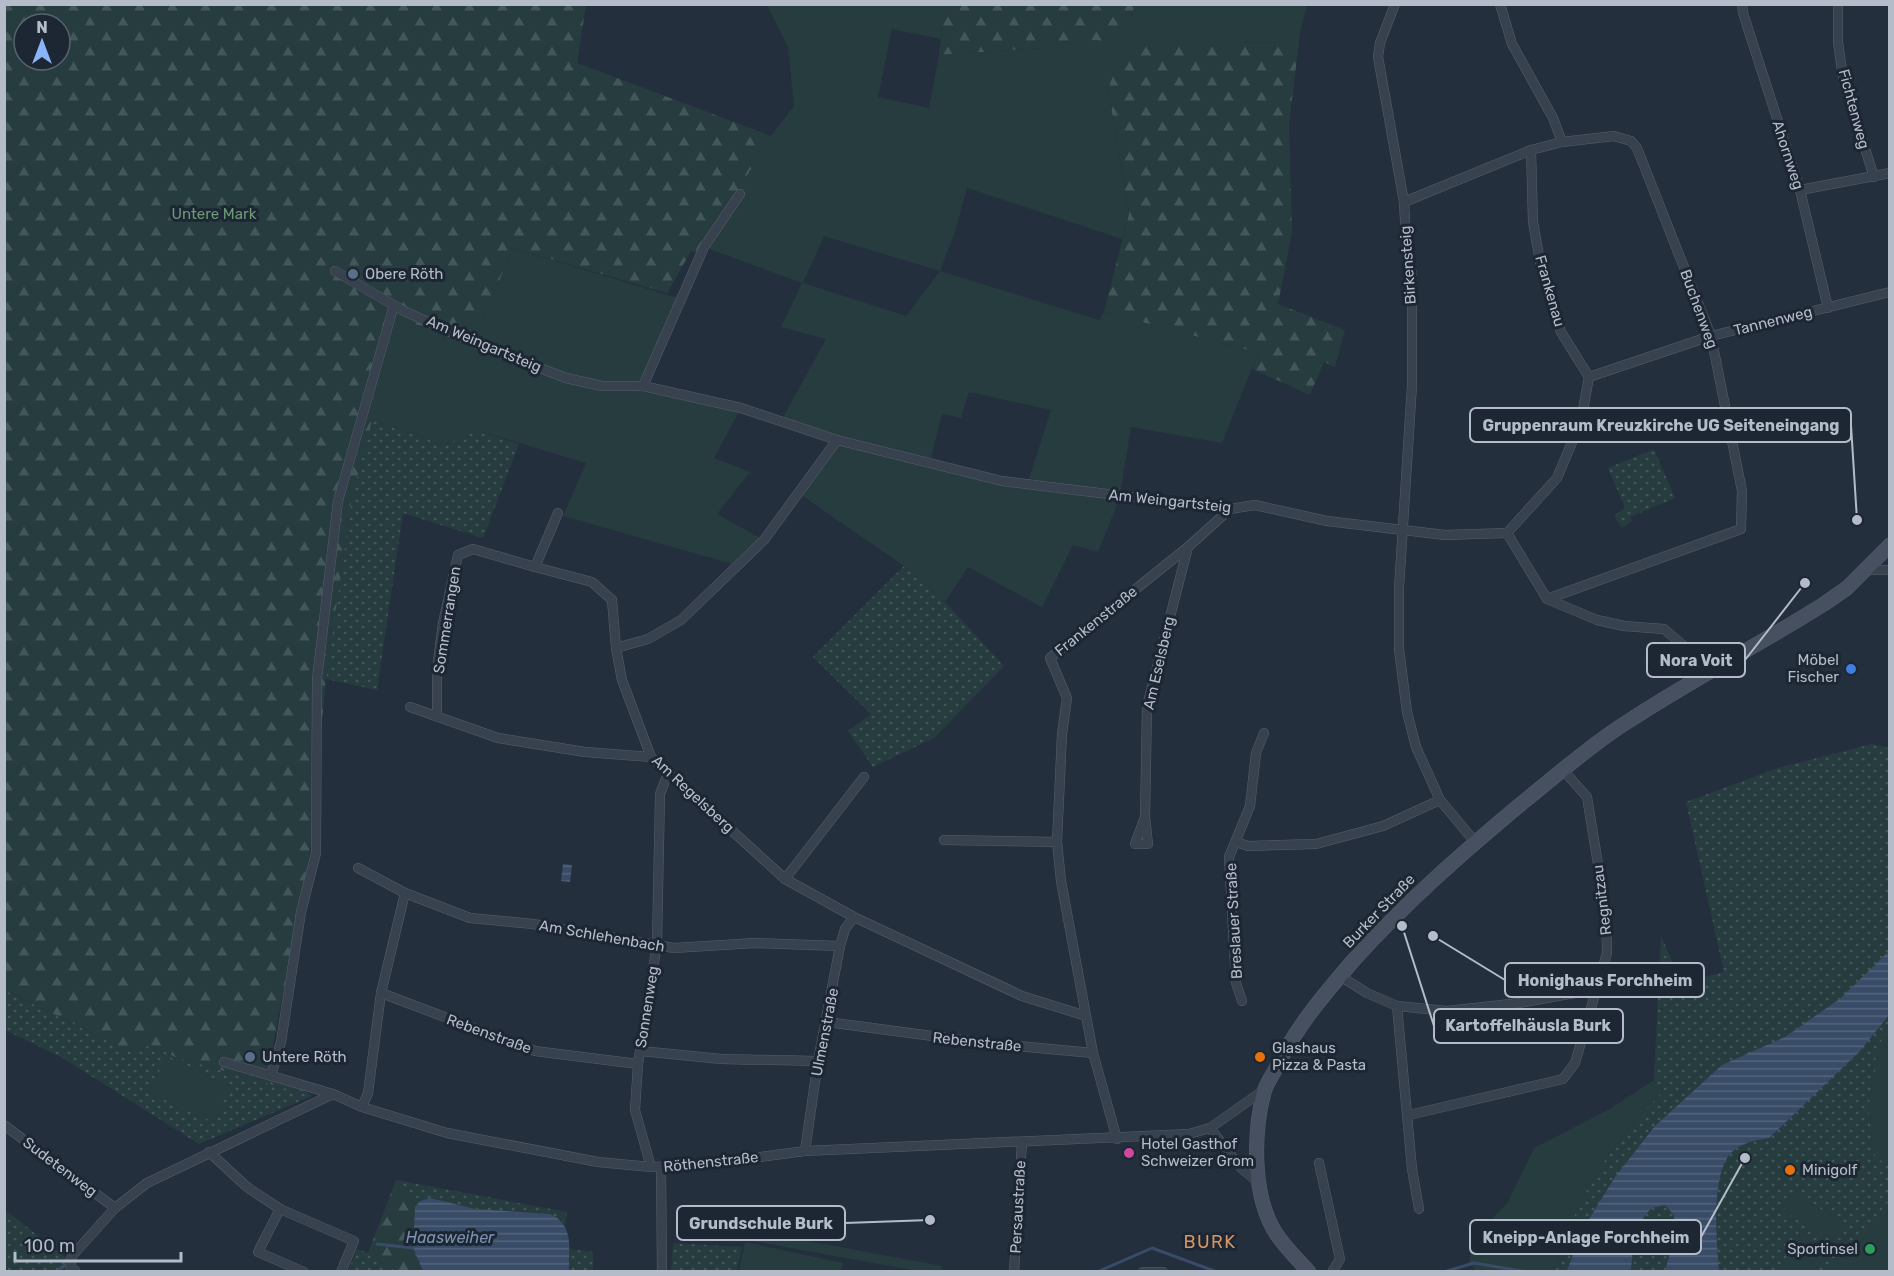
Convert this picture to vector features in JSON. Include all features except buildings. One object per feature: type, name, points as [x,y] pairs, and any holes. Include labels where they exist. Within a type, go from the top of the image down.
[{"type":"main road","name":"Burker Straße","points":[[1308,1272],[1277,1235],[1268,1216],[1258,1182],[1259,1119],[1264,1090],[1287,1045],[1304,1019],[1402,909],[1475,842],[1563,770],[1623,724],[1824,604],[1847,588],[1890,545]]},
{"type":"street","name":"Birkensteig","points":[[1395,4],[1380,43],[1378,57],[1404,202],[1407,257],[1412,273],[1412,385],[1399,588],[1399,649],[1407,712],[1416,747],[1440,800],[1475,842]]},
{"type":"street","points":[[1404,202],[1531,150],[1562,142],[1552,118],[1512,44],[1500,4]]},
{"type":"street","name":"Ahornweg","points":[[1742,4],[1800,190],[1828,308]]},
{"type":"street","name":"Fichtenweg","points":[[1838,4],[1838,42],[1843,78],[1874,177]]},
{"type":"street","name":"Buchenweg","points":[[1547,599],[1741,529],[1742,491],[1711,336],[1637,148],[1631,141],[1614,136],[1562,142]]},
{"type":"street","name":"Frankenau","points":[[1531,150],[1533,222],[1541,267],[1561,332],[1589,377]]},
{"type":"street","points":[[1800,190],[1890,173]]},
{"type":"street","points":[[643,386],[704,248],[740,194]]},
{"type":"street","name":"Am Weingartsteig","points":[[335,271],[394,305],[474,343],[566,378],[602,386],[643,386],[741,408],[837,440],[1002,481],[1230,509],[1255,505],[1328,521],[1404,531],[1445,535],[1507,533]]},
{"type":"street","name":"Tannenweg","points":[[1589,377],[1711,336],[1890,292]]},
{"type":"street","points":[[271,1076],[281,1042],[301,912],[316,853],[317,679],[338,501],[394,305]]},
{"type":"street","points":[[1589,377],[1581,421],[1557,478],[1507,533],[1547,599],[1597,620],[1624,626],[1664,629],[1712,670]]},
{"type":"street","points":[[616,648],[648,639],[681,620],[764,540],[837,440]]},
{"type":"street","name":"Frankenstraße","points":[[1117,1139],[1093,1053],[1061,881],[1057,842],[1062,734],[1067,698],[1050,658],[1188,548],[1230,509]]},
{"type":"street","points":[[535,567],[558,513]]},
{"type":"street","name":"Am Eselsberg","points":[[1145,817],[1147,706],[1188,548]]},
{"type":"street","name":"Sommerrangen","points":[[437,717],[437,670],[443,623],[458,555],[473,549],[535,567]]},
{"type":"street","name":"Am Regelsberg","points":[[535,567],[592,582],[612,600],[616,648],[622,680],[651,757],[785,879],[854,917],[1022,996],[1086,1016]]},
{"type":"street","points":[[1866,570],[1890,570]]},
{"type":"street","points":[[410,707],[498,738],[585,752],[651,757]]},
{"type":"street","name":"Breslauer Straße","points":[[1242,1001],[1236,982],[1229,857],[1250,806],[1256,753],[1264,734]]},
{"type":"street","name":"Regnitzau","points":[[1409,1115],[1563,1079],[1575,1063],[1607,953],[1606,913],[1587,797],[1563,770]]},
{"type":"street","name":"Sonnenweg","points":[[662,1272],[656,1167],[635,1110],[638,1064],[657,944],[660,794],[668,773]]},
{"type":"street","points":[[785,879],[864,777]]},
{"type":"street","name":"Breslauer Straße","points":[[1236,842],[1248,846],[1316,844],[1383,826],[1440,800]]},
{"type":"street","points":[[944,840],[1057,842]]},
{"type":"street","name":"Am Schlehenbach","points":[[358,868],[405,893],[470,918],[533,924],[674,948],[755,944],[840,946]]},
{"type":"street","points":[[363,1107],[368,1093],[381,993],[405,893]]},
{"type":"street","name":"Ulmenstraße","points":[[805,1151],[818,1061],[840,946],[844,929],[854,917]]},
{"type":"street","points":[[1341,976],[1367,993],[1397,1006],[1447,1011],[1519,1003],[1597,989]]},
{"type":"street","name":"Rebenstraße","points":[[381,993],[536,1051],[638,1064]]},
{"type":"street","points":[[1397,1006],[1409,1115],[1412,1169],[1419,1209]]},
{"type":"street","name":"Rebenstraße","points":[[827,1022],[986,1043],[1093,1053]]},
{"type":"street","points":[[641,1051],[721,1059],[818,1061]]},
{"type":"street","name":"Röthenstraße","points":[[224,1062],[333,1094],[363,1107],[447,1133],[598,1162],[656,1167],[701,1165],[805,1151],[1117,1139],[1189,1134],[1210,1128],[1264,1090]]},
{"type":"street","points":[[73,1269],[72,1256],[115,1208],[147,1183],[333,1094]]},
{"type":"street","name":"Sudetenweg","points":[[4,1125],[115,1208]]},
{"type":"street","points":[[1210,1128],[1241,1168],[1258,1182]]},
{"type":"street","name":"Persaustraße","points":[[1014,1272],[1022,1142]]},
{"type":"street","points":[[209,1152],[247,1187],[280,1209],[354,1241],[341,1272]]},
{"type":"street","points":[[1319,1163],[1340,1259],[1332,1272]]},
{"type":"street","points":[[280,1209],[258,1252],[304,1272]]},
{"type":"street","points":[[1143,1272],[1163,1272]]},
{"type":"green space","points":[[946,4],[1135,5],[1123,43],[1299,42],[1289,124],[1292,232],[1278,304],[1345,330],[1335,367],[1324,362],[1310,395],[1252,369],[1258,353],[1104,312],[1129,213],[1108,90],[1082,39],[1040,48],[939,55]]},
{"type":"green space","name":"Untere Mark","points":[[4,5],[586,5],[577,63],[771,136],[701,254],[691,251],[667,293],[513,248],[475,339],[395,320],[363,417],[372,420],[351,502],[326,679],[310,853],[269,1066],[312,1096],[175,1057],[152,1045],[128,1051],[5,990]]},
{"type":"green space","points":[[767,5],[946,5],[941,39],[892,29],[878,97],[929,108],[939,55],[1040,48],[1082,39],[1123,43],[1135,5],[1307,5],[1299,42],[1123,44],[1108,90],[1129,213],[1122,239],[967,188],[955,232],[940,271],[1099,320],[1104,312],[1258,353],[1222,443],[1131,427],[1119,500],[1098,552],[1073,545],[1042,607],[968,567],[945,602],[904,566],[798,493],[837,440],[781,421],[826,339],[781,327],[802,283],[704,247],[771,136],[794,106],[788,47]],"holes":[[[824,236],[940,271],[906,316],[803,283]],[[969,392],[1051,410],[1027,485],[930,462],[942,414],[961,418]]]},
{"type":"green space","points":[[513,248],[681,299],[643,385],[741,408],[714,458],[750,472],[717,514],[764,540],[736,565],[563,516],[586,463],[470,428],[447,446],[363,417],[395,320],[475,339]]},
{"type":"green space","points":[[371,419],[447,446],[470,428],[519,444],[483,538],[403,513],[377,690],[326,679],[351,502]]},
{"type":"green space","points":[[1654,449],[1675,498],[1630,517],[1632,521],[1622,528],[1614,516],[1625,508],[1608,468]]},
{"type":"green space","points":[[904,566],[945,602],[1004,666],[934,738],[873,767],[848,731],[871,714],[813,657]]},
{"type":"green space","points":[[1872,744],[1889,748],[1889,1271],[1555,1272],[1573,1219],[1590,1184],[1612,1150],[1663,1091],[1654,1080],[1661,936],[1682,983],[1724,972],[1686,802],[1778,768]]},
{"type":"green space","points":[[4,990],[128,1051],[152,1045],[175,1057],[312,1096],[199,1144],[61,1057],[5,1030]]},
{"type":"green space","points":[[1889,1031],[1889,1167],[1875,1156],[1868,1109],[1877,1061],[1873,1056]]},
{"type":"green space","points":[[166,1057],[230,1086],[214,1122],[149,1093]]},
{"type":"green space","points":[[1654,1080],[1663,1091],[1624,1135],[1590,1184],[1573,1219],[1555,1271],[1476,1271],[1469,1262],[1473,1239],[1508,1202],[1534,1148],[1608,1110]]},
{"type":"green space","points":[[396,1180],[567,1212],[565,1226],[561,1219],[469,1208],[434,1200],[420,1201]]},
{"type":"green space","points":[[396,1180],[420,1201],[415,1207],[413,1248],[423,1271],[396,1271],[368,1253]]},
{"type":"green space","points":[[1794,1193],[1847,1225],[1836,1243],[1783,1211]]},
{"type":"green space","name":"Sportinsel","points":[[1889,1201],[1889,1271],[1830,1271]]},
{"type":"green space","points":[[4,1209],[74,1264],[68,1271],[5,1271]]},
{"type":"green space","points":[[754,1231],[942,1266],[941,1271],[918,1271],[753,1241]]},
{"type":"green space","points":[[1802,1237],[1826,1255],[1813,1271],[1776,1271]]},
{"type":"green space","points":[[745,1242],[843,1263],[841,1271],[739,1271]]},
{"type":"green space","points":[[673,1243],[742,1247],[737,1271],[671,1271]]},
{"type":"green space","points":[[357,1249],[368,1253],[396,1271],[348,1272]]},
{"type":"green space","points":[[570,1249],[593,1252],[593,1271],[569,1272]]},
{"type":"water","points":[[563,864],[572,865],[570,882],[561,881]]},
{"type":"water","points":[[1889,951],[1889,1015],[1860,1051],[1769,1138],[1742,1145],[1734,1150],[1726,1160],[1721,1174],[1716,1207],[1719,1271],[1665,1271],[1675,1235],[1674,1215],[1665,1205],[1651,1209],[1642,1221],[1634,1247],[1631,1271],[1567,1271],[1581,1232],[1615,1177],[1655,1126],[1722,1065],[1785,1037],[1841,998]]},
{"type":"water","name":"Haasweiher","points":[[430,1198],[475,1209],[550,1214],[558,1218],[569,1238],[569,1271],[423,1271],[413,1248],[415,1207],[420,1201]]},
{"type":"waterway","points":[[377,1244],[413,1248]]},
{"type":"waterway","points":[[1097,1272],[1152,1248],[1217,1272]]},
{"type":"waterway","points":[[1444,1272],[1474,1263],[1527,1272]]},
{"type":"waterway","points":[[56,1272],[65,1265]]},
{"type":"place","name":"Obere Röth","points":[[353,274]]},
{"type":"place","name":"Gruppenraum Kreuzkirche UG Seiteneingang","points":[[1857,520]]},
{"type":"place","name":"Nora Voit","points":[[1805,583]]},
{"type":"place","name":"Möbel Fischer","points":[[1851,669]]},
{"type":"place","name":"Kartoffelhäusla Burk","points":[[1402,926]]},
{"type":"place","name":"Honighaus Forchheim","points":[[1433,936]]},
{"type":"place","name":"Untere Röth","points":[[250,1057]]},
{"type":"place","name":"Glashaus Pizza & Pasta","points":[[1260,1057]]},
{"type":"place","name":"Hotel Gasthof Schweizer Grom","points":[[1129,1153]]},
{"type":"place","name":"Kneipp-Anlage Forchheim","points":[[1745,1158]]},
{"type":"place","name":"Minigolf","points":[[1790,1170]]},
{"type":"place","name":"Grundschule Burk","points":[[930,1220]]},
{"type":"place","name":"Sportinsel","points":[[1870,1249]]},
{"type":"district","name":"BURK","points":[[1210,1242]]}]
